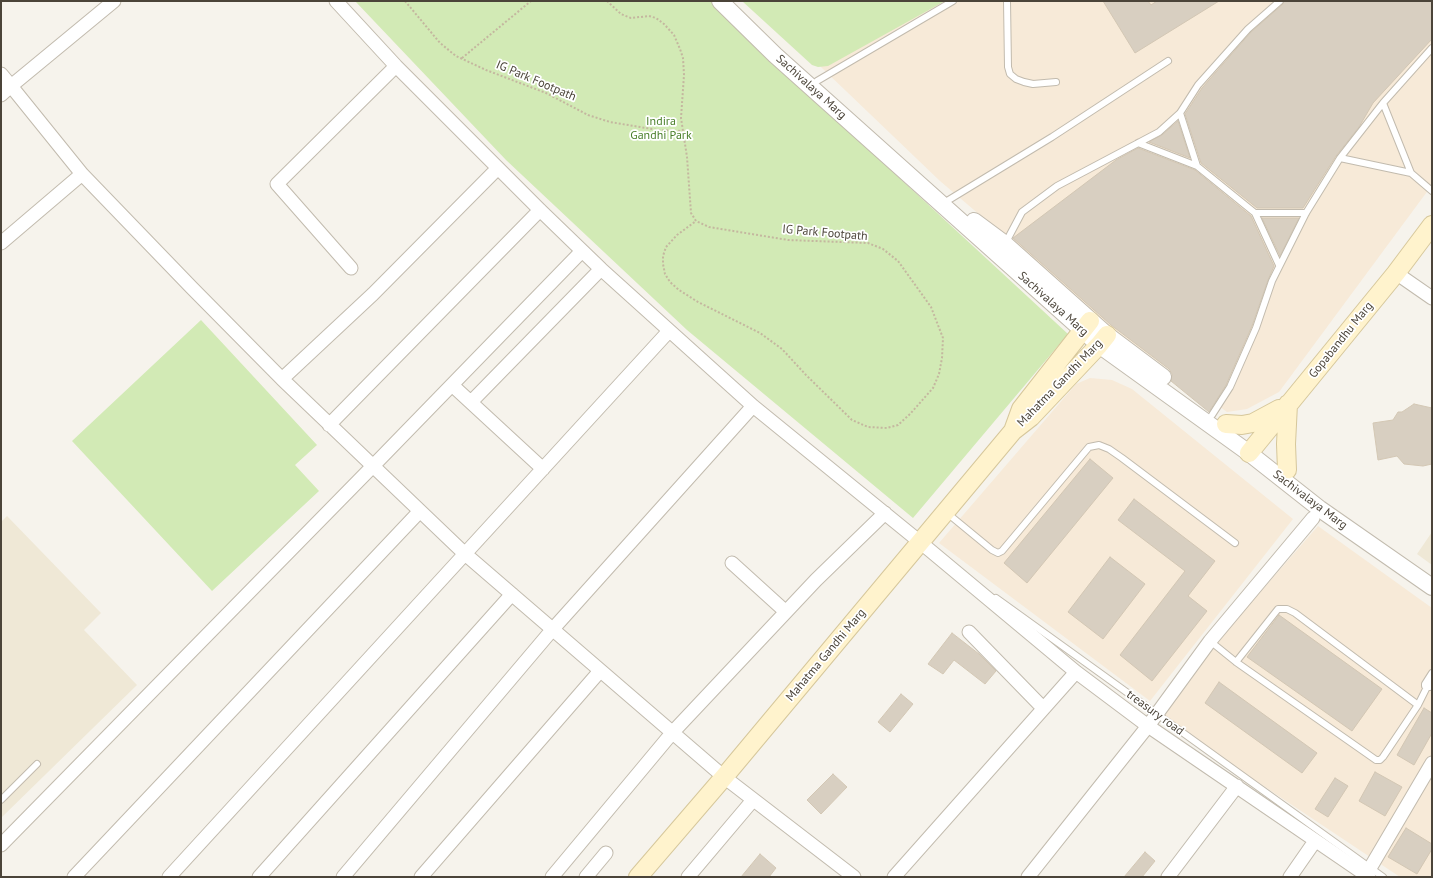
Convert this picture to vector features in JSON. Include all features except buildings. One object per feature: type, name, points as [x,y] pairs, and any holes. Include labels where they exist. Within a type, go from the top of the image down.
[{"type":"main road","name":"Gopabandhu Marg","points":[[1252,449],[1431,230]]},
{"type":"main road","name":"Mahatma Gandhi Marg","points":[[1014,431],[1021,409],[1087,326]]},
{"type":"main road","name":"Mahatma Gandhi Marg","points":[[638,877],[924,545],[946,512],[1014,431],[1031,417],[1103,340]]},
{"type":"main road","points":[[1219,420],[1242,425],[1253,423],[1288,404]]},
{"type":"main road","points":[[1287,470],[1286,444],[1288,404]]},
{"type":"street","points":[[8,89],[114,1]]},
{"type":"street","points":[[336,1],[396,66],[497,168],[582,251],[669,331],[753,406],[924,545],[1076,672],[1148,726],[1315,841],[1369,873],[1432,764]]},
{"type":"street","name":"Sachivalaya Marg","points":[[720,1],[775,55],[1103,340],[1252,449],[1287,470],[1327,501],[1432,574]]},
{"type":"street","name":"Sachivalaya Marg","points":[[731,1],[947,201],[1005,244],[1087,326]]},
{"type":"street","points":[[350,268],[277,184],[396,66]]},
{"type":"street","points":[[1,73],[8,89],[79,171],[282,379],[464,554],[672,734],[753,800],[854,877]]},
{"type":"street","points":[[282,379],[373,294],[497,168]]},
{"type":"street","points":[[1,243],[79,171]]},
{"type":"street","points":[[329,425],[540,210]]},
{"type":"street","points":[[1,845],[582,251]]},
{"type":"street","points":[[471,402],[601,269]]},
{"type":"street","points":[[1396,273],[1432,298]]},
{"type":"street","points":[[169,877],[669,331]]},
{"type":"street","name":"Sachivalaya Marg","points":[[1103,340],[1219,420],[1320,509],[1432,587]]},
{"type":"street","points":[[452,385],[543,468]]},
{"type":"street","points":[[343,877],[552,630],[753,406]]},
{"type":"street","points":[[74,877],[420,511]]},
{"type":"street","points":[[552,877],[672,734],[816,580],[885,513]]},
{"type":"street","points":[[1028,877],[1148,726],[1210,641],[1313,518]]},
{"type":"street","points":[[732,564],[786,612]]},
{"type":"street","points":[[259,877],[512,594]]},
{"type":"street","points":[[969,632],[1043,708]]},
{"type":"street","points":[[421,877],[600,671]]},
{"type":"street","points":[[894,877],[1076,672]]},
{"type":"street","points":[[1168,877],[1237,786]]},
{"type":"street","points":[[688,877],[753,800]]},
{"type":"street","points":[[1290,877],[1315,841]]},
{"type":"street","points":[[586,877],[606,853]]},
{"type":"lane","points":[[817,81],[953,1]]},
{"type":"lane","points":[[1007,1],[1008,68],[1010,74],[1016,79],[1033,84],[1056,82]]},
{"type":"lane","points":[[1005,244],[1022,212],[1057,186],[1159,132],[1180,113],[1203,80],[1248,29],[1280,1]]},
{"type":"lane","points":[[1219,420],[1230,387],[1256,328],[1272,281],[1306,213],[1340,158],[1383,103],[1432,48]]},
{"type":"lane","points":[[947,201],[1052,137],[1168,61]]},
{"type":"lane","points":[[1383,103],[1410,173]]},
{"type":"lane","points":[[1180,113],[1197,166]]},
{"type":"lane","points":[[1138,143],[1197,166],[1255,213],[1279,266]]},
{"type":"lane","points":[[1340,158],[1410,173],[1432,191]]},
{"type":"lane","points":[[1255,213],[1306,213]]},
{"type":"lane","points":[[946,512],[992,550],[998,553],[1002,551],[1090,447],[1099,444],[1110,449],[1235,543]]},
{"type":"lane","name":"treasury road","points":[[924,545],[1157,714],[1369,873],[1383,877]]},
{"type":"lane","points":[[1236,662],[1278,609],[1287,609],[1295,613],[1418,705]]},
{"type":"lane","points":[[1210,641],[1236,662],[1376,760],[1380,760],[1383,757],[1418,705],[1429,685],[1425,684],[1432,673]]},
{"type":"lane","points":[[1,800],[37,764]]},
{"type":"path","name":"IG Park Footpath","points":[[405,1],[440,43],[456,56],[486,70],[546,93],[588,115],[610,122],[658,130],[683,131]]},
{"type":"path","points":[[462,58],[531,1]]},
{"type":"path","points":[[607,1],[621,14],[631,18],[648,16],[656,18],[674,35],[683,58],[684,75],[681,118],[687,157],[691,213],[696,221]]},
{"type":"path","name":"IG Park Footpath","points":[[696,221],[709,227],[788,240],[868,243],[883,249],[898,261],[931,307],[943,338],[940,368],[933,388],[898,425],[887,428],[868,427],[852,420],[782,349],[760,333],[698,302],[678,290],[670,282],[665,274],[663,264],[663,256],[666,247],[677,235],[696,221]]},
{"type":"shaded area","points":[[752,1],[1432,1],[1432,185],[1279,392],[1247,409],[1227,412],[1116,331],[940,181]]},
{"type":"shaded area","points":[[1090,378],[1112,380],[1132,389],[1293,519],[1150,701],[939,543],[1076,384]]},
{"type":"shaded area","points":[[7,516],[101,613],[84,630],[137,685],[1,818],[1,522]]},
{"type":"shaded area","points":[[1318,526],[1432,608],[1432,877],[1400,877],[1160,717],[1207,653]]},
{"type":"shaded area","points":[[1432,532],[1432,565],[1417,554]]},
{"type":"green space","name":"Indira Gandhi Park","points":[[355,1],[712,1],[799,85],[1068,334],[913,518],[687,330],[506,160]]},
{"type":"green space","points":[[742,1],[945,1],[828,66],[818,67],[812,65]]},
{"type":"green space","points":[[201,320],[317,445],[295,465],[319,491],[212,591],[72,441]]}]
